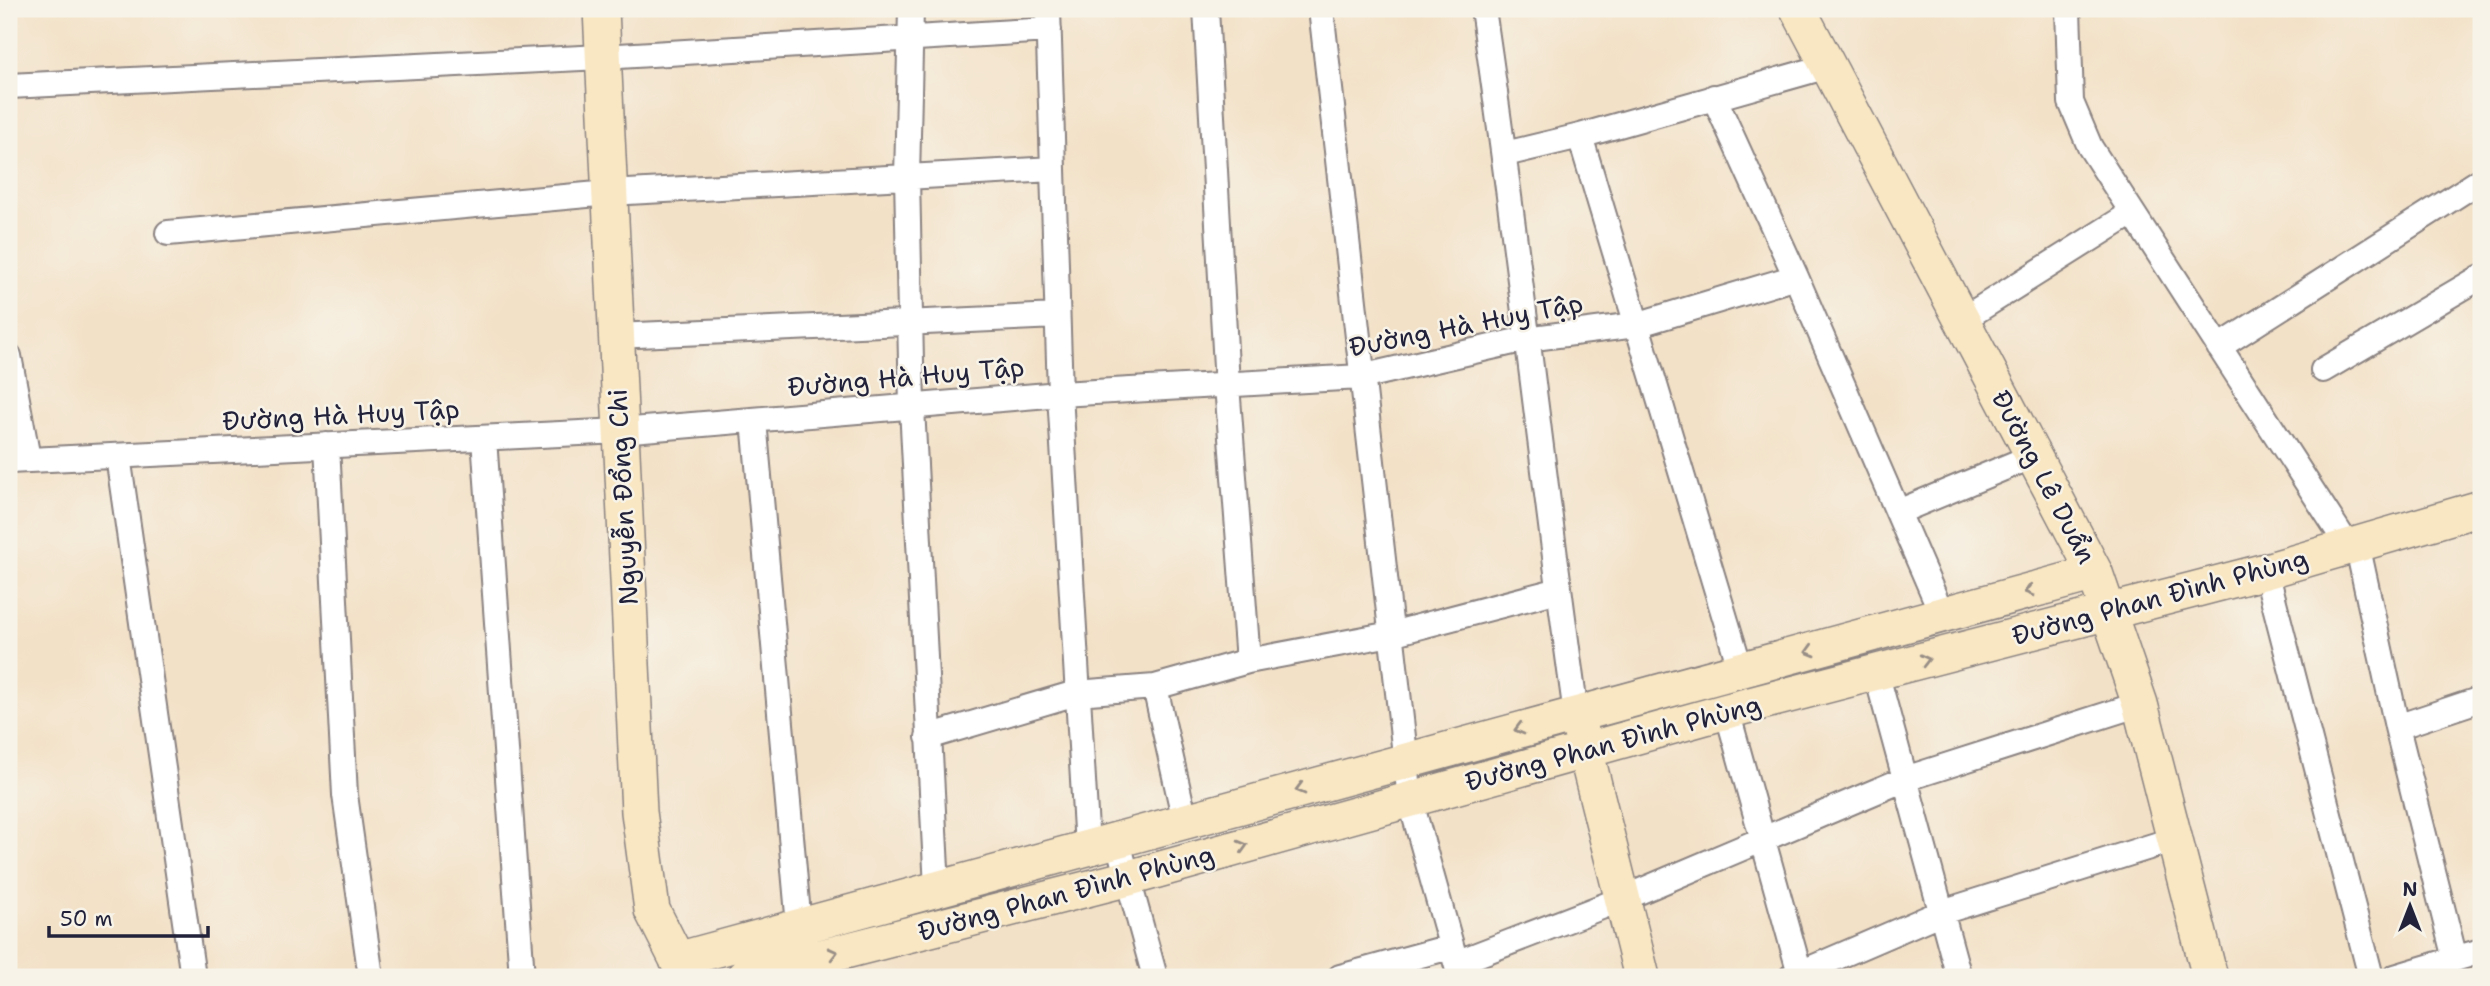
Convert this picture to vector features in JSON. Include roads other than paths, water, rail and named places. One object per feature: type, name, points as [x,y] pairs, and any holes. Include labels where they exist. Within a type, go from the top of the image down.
[{"type":"street","name":"Nguyễn Đổng Chi","points":[[601,9],[639,812],[652,910],[682,969]]},
{"type":"street","points":[[911,9],[907,177],[912,407],[937,888]]},
{"type":"street","points":[[1206,9],[1227,385],[1248,661]]},
{"type":"street","points":[[1321,9],[1410,799],[1456,963]]},
{"type":"street","points":[[1483,9],[1505,154],[1526,339],[1576,714],[1642,977]]},
{"type":"street","name":"Đường Lê Duẩn","points":[[1797,9],[2095,573],[2140,704],[2210,977]]},
{"type":"street","points":[[2068,9],[2071,102],[2078,123],[2132,213],[2219,347],[2353,545],[2455,959]]},
{"type":"street","points":[[9,86],[911,39],[1048,20],[1060,394],[1076,693],[1102,843],[1129,878],[1155,977]]},
{"type":"street","points":[[1505,154],[1580,136],[1828,66]]},
{"type":"street","points":[[1714,97],[1797,277],[1942,614]]},
{"type":"street","points":[[1580,136],[1741,671]]},
{"type":"street","points":[[168,233],[609,192],[1053,169]]},
{"type":"street","points":[[2219,347],[2481,180]]},
{"type":"street","points":[[1962,320],[2132,213]]},
{"type":"street","name":"Đường Hà Huy Tập","points":[[18,460],[620,432],[1060,394],[1361,377],[1526,339],[1636,325],[1797,277]]},
{"type":"street","points":[[2323,370],[2481,278]]},
{"type":"street","points":[[615,336],[1057,316]]},
{"type":"street","points":[[9,356],[18,460]]},
{"type":"street","points":[[754,420],[799,926]]},
{"type":"street","points":[[484,438],[522,977]]},
{"type":"street","points":[[327,445],[345,795],[372,977]]},
{"type":"street","points":[[118,456],[194,977]]},
{"type":"street","points":[[1898,512],[2033,456]]},
{"type":"street","name":"Đường Phan Đình Phùng","points":[[744,977],[1129,878],[1727,711],[2266,571],[2481,508]]},
{"type":"street","points":[[2266,571],[2371,977]]},
{"type":"street","name":"Đường Phan Đình Phùng","points":[[682,969],[799,926],[2095,573]]},
{"type":"street","points":[[928,737],[1076,693],[1155,687],[1248,661],[1391,634],[1559,590]]},
{"type":"street","points":[[1876,672],[1959,977]]},
{"type":"street","points":[[1155,687],[1185,821]]},
{"type":"street","points":[[2397,727],[2481,699]]},
{"type":"street","points":[[1340,977],[1456,963],[1622,899],[1905,779],[2140,704]]},
{"type":"street","points":[[1727,711],[1765,838],[1798,976],[1942,912],[2175,839]]},
{"type":"street","points":[[2395,977],[2481,951]]}]
